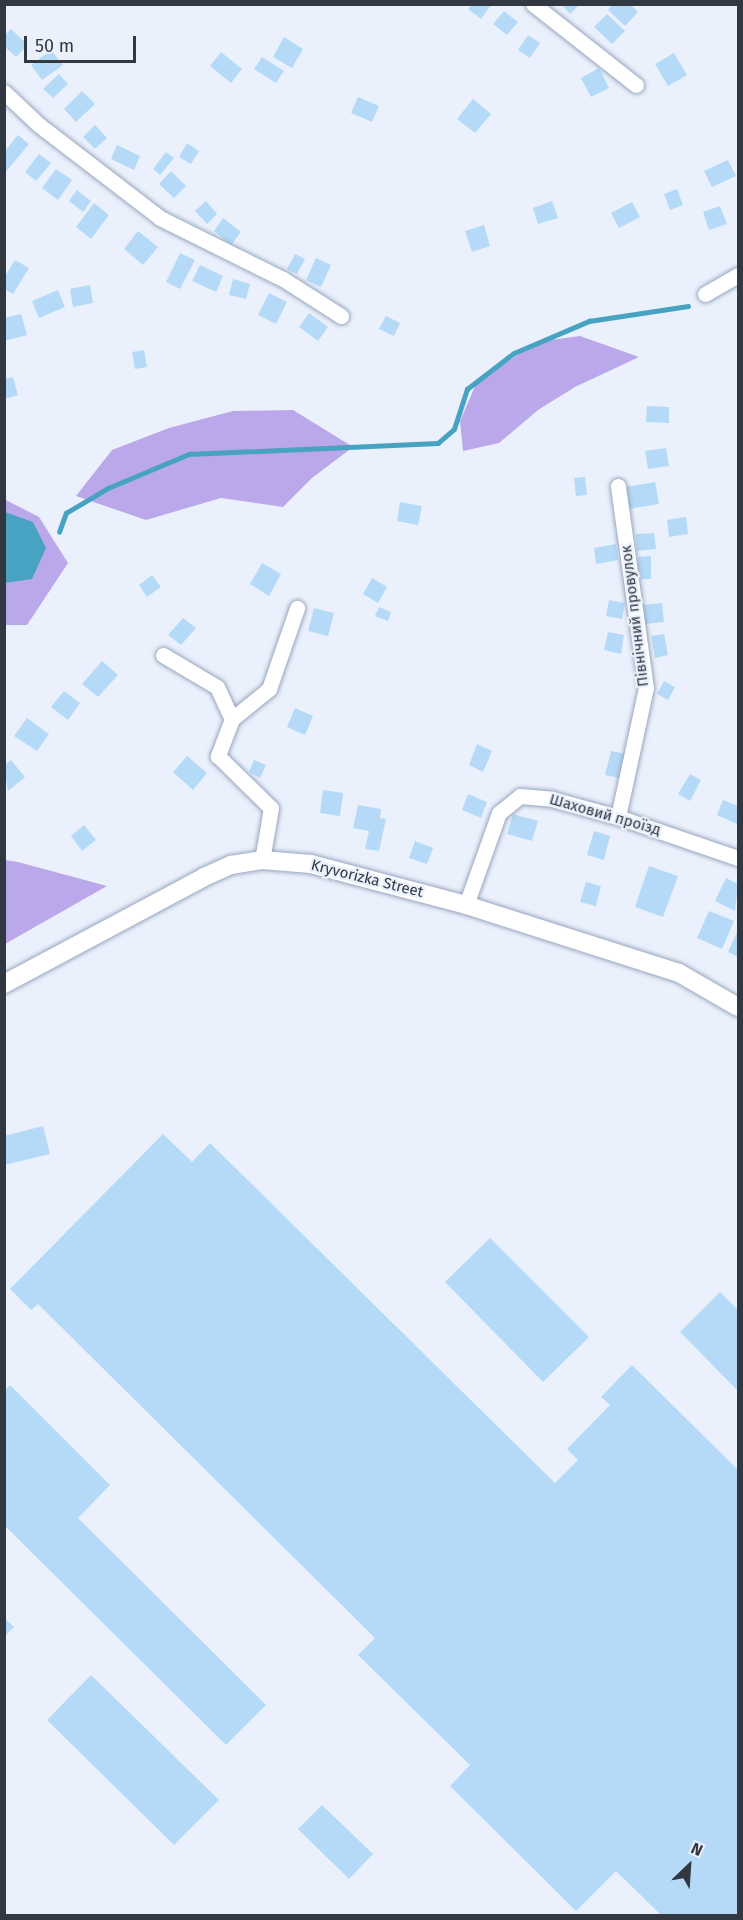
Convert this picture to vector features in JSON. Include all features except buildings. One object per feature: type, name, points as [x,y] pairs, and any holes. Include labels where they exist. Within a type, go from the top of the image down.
[{"type":"main road","name":"Kryvorizka Street","points":[[4,984],[204,877],[231,865],[262,860],[311,864],[466,905],[679,973],[738,1006]]},
{"type":"street","points":[[533,4],[636,85]]},
{"type":"street","points":[[4,92],[39,125],[160,218],[283,279],[341,316]]},
{"type":"street","points":[[705,294],[738,275]]},
{"type":"street","name":"Північний провулок","points":[[618,486],[646,688],[618,817]]},
{"type":"street","points":[[262,860],[271,808],[218,756],[232,719],[269,689],[297,608]]},
{"type":"street","points":[[163,655],[217,687],[232,719]]},
{"type":"street","name":"Шаховий проїзд","points":[[466,905],[492,828],[510,801],[534,796],[618,817],[738,858]]},
{"type":"shaded area","points":[[580,336],[639,357],[575,387],[538,410],[499,443],[463,451],[460,421],[476,384],[536,342]]},
{"type":"shaded area","points":[[293,410],[353,447],[312,478],[283,507],[221,498],[146,520],[76,496],[112,450],[169,428],[233,411]]},
{"type":"shaded area","points":[[4,499],[39,517],[68,563],[27,625],[5,625]]},
{"type":"shaded area","points":[[5,860],[18,862],[107,886],[5,944]]},
{"type":"water","points":[[5,512],[33,522],[46,548],[32,579],[5,583]]},
{"type":"waterway","points":[[59,532],[66,513],[108,488],[189,454],[438,443],[454,429],[467,389],[514,353],[589,321],[688,306]]}]
